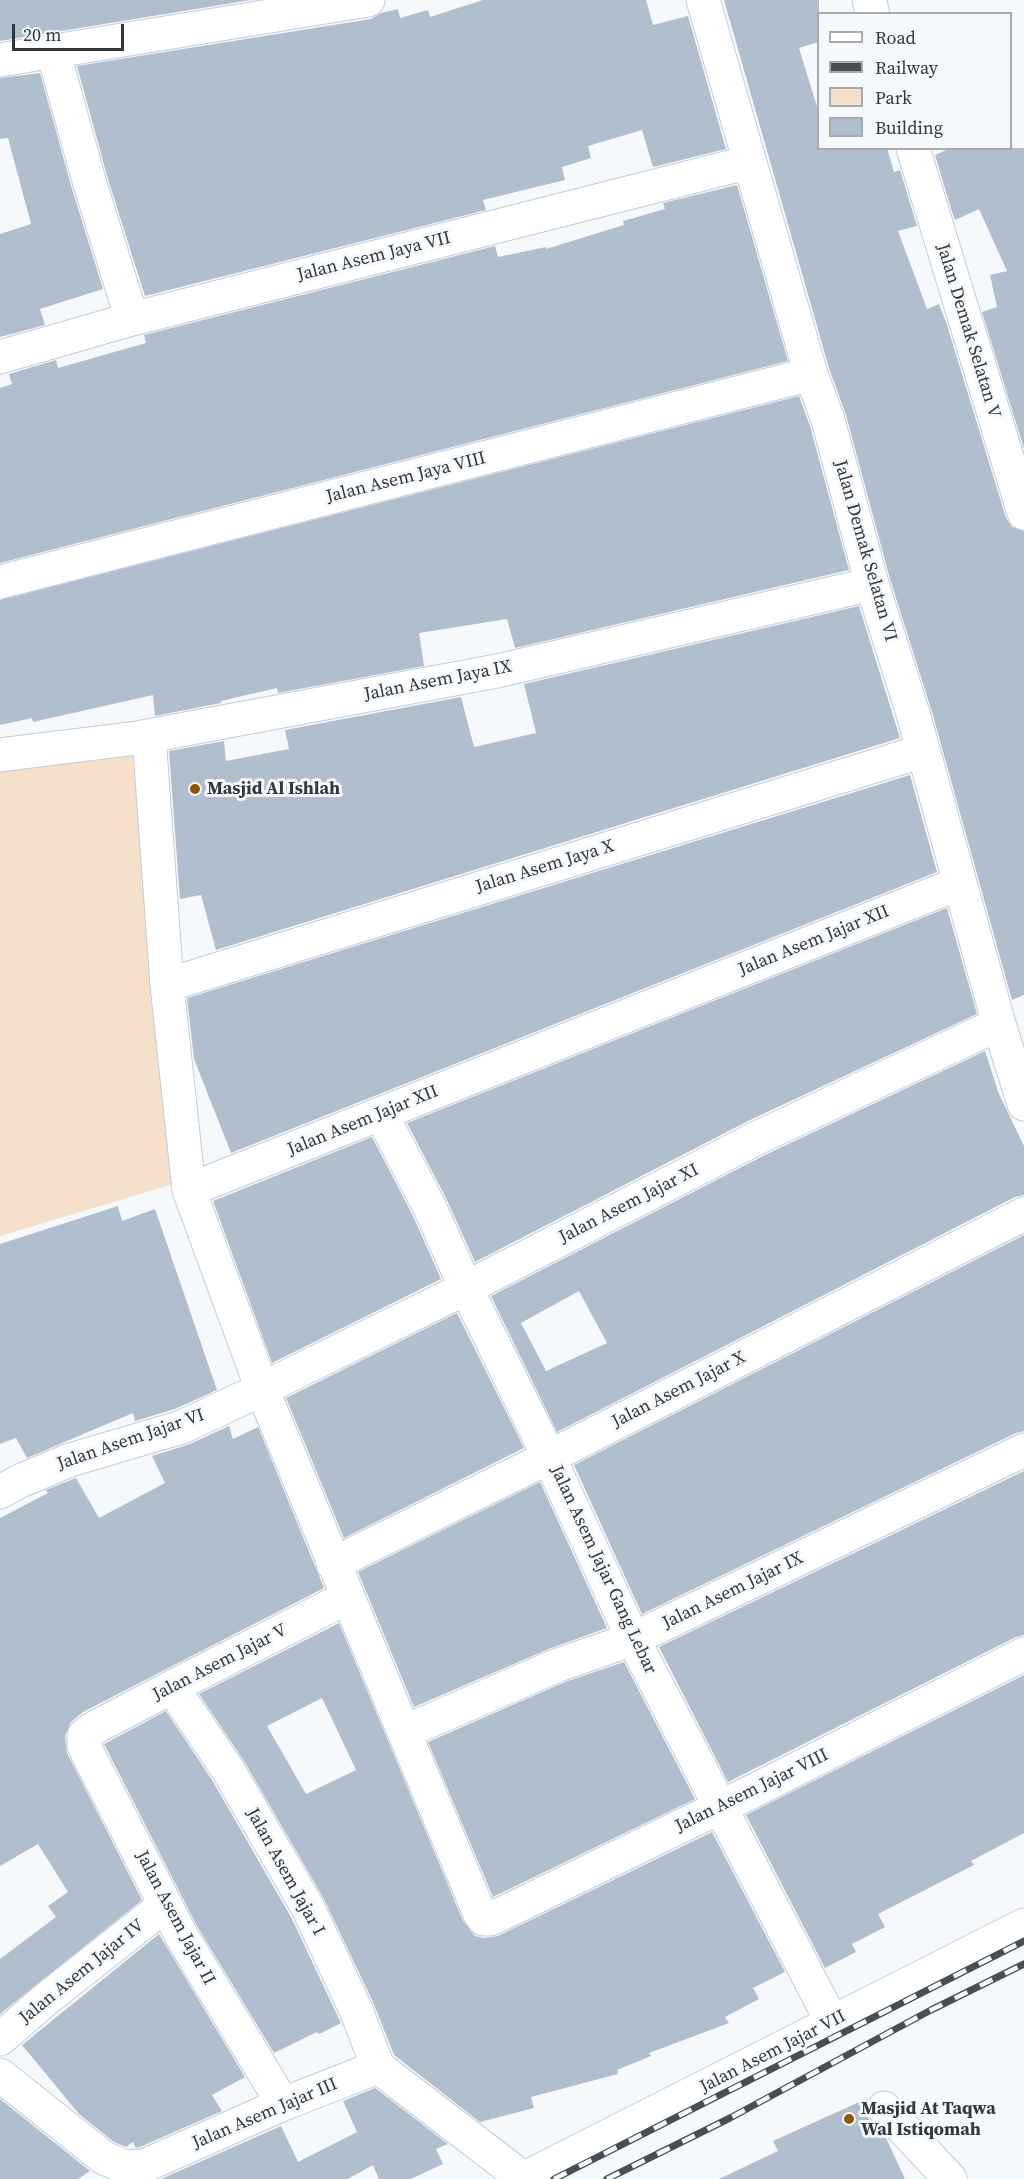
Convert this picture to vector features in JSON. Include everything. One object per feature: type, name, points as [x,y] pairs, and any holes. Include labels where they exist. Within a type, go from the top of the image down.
[{"type":"street","points":[[0,60],[368,0]]},
{"type":"street","name":"Jalan Demak Selatan VI","points":[[703,0],[811,374],[828,420],[872,584],[923,751],[999,1024],[1024,1104]]},
{"type":"street","points":[[53,51],[90,183],[132,319]]},
{"type":"street","name":"Jalan Demak Selatan V","points":[[914,150],[1024,513]]},
{"type":"street","name":"Jalan Asem Jaya VII","points":[[0,357],[132,319],[750,162]]},
{"type":"street","name":"Jalan Asem Jaya VIII","points":[[0,582],[811,374]]},
{"type":"street","name":"Jalan Asem Jaya IX","points":[[0,755],[149,736],[497,671],[872,584]]},
{"type":"street","points":[[149,736],[168,985],[189,1190],[262,1389],[404,1732]]},
{"type":"street","name":"Jalan Asem Jaya X","points":[[168,985],[923,751]]},
{"type":"street","name":"Jalan Asem Jajar XII","points":[[189,1190],[960,883]]},
{"type":"street","name":"Jalan Asem Jajar XI","points":[[262,1389],[466,1288],[757,1138],[999,1024]]},
{"type":"street","name":"Jalan Asem Jajar Gang Lebar","points":[[381,1114],[429,1206],[466,1288],[549,1456],[633,1639],[832,2022]]},
{"type":"street","name":"Jalan Asem Jajar X","points":[[333,1564],[1024,1214]]},
{"type":"street","name":"Jalan Asem Jajar VI","points":[[0,1492],[70,1460],[182,1426],[262,1389]]},
{"type":"street","name":"Jalan Asem Jajar IX","points":[[404,1732],[558,1665],[633,1639],[1024,1450]]},
{"type":"street","name":"Jalan Asem Jajar V","points":[[92,1729],[348,1597]]},
{"type":"street","name":"Jalan Asem Jajar VIII","points":[[404,1732],[480,1914],[490,1919],[720,1807],[1024,1654]]},
{"type":"street","name":"Jalan Asem Jajar I","points":[[172,1687],[228,1770],[308,1908],[356,2010],[378,2067]]},
{"type":"street","name":"Jalan Asem Jajar II","points":[[92,1729],[84,1736],[84,1745],[165,1905],[283,2104]]},
{"type":"street","name":"Jalan Asem Jajar IV","points":[[0,2039],[45,2000],[165,1905]]},
{"type":"street","name":"Jalan Asem Jajar VII","points":[[523,2179],[1024,1925]]},
{"type":"street","points":[[378,2067],[523,2179]]},
{"type":"street","name":"Jalan Asem Jajar III","points":[[0,2075],[104,2158],[125,2167],[144,2166],[283,2104],[378,2067]]},
{"type":"street","points":[[884,2108],[950,2179]]},
{"type":"green space","points":[[146,742],[177,1183],[0,1236],[0,758]]},
{"type":"building","points":[[0,0],[251,0],[0,41]]},
{"type":"building","points":[[483,0],[646,0],[653,25],[688,16],[726,149],[653,167],[642,130],[588,146],[591,158],[562,167],[565,180],[483,200],[486,210],[145,296],[108,179],[77,66],[371,19],[381,13],[398,9],[400,18],[428,10],[430,17]]},
{"type":"building","points":[[724,0],[819,0],[817,43],[799,48],[817,106],[817,150],[888,150],[894,172],[900,170],[917,226],[898,231],[927,309],[939,304],[947,325],[1006,518],[1012,527],[1024,531],[1024,995],[1012,1000],[932,712],[890,579],[846,415],[829,368]]},
{"type":"building","points":[[40,73],[103,289],[40,309],[45,325],[0,337],[0,234],[31,224],[8,138],[0,139],[0,78]]},
{"type":"building","points":[[1024,148],[1024,449],[982,312],[997,307],[990,275],[1007,271],[979,209],[955,220],[935,155],[946,150]]},
{"type":"building","points":[[737,185],[788,361],[0,563],[0,388],[12,384],[9,374],[56,360],[58,368],[146,343],[144,335],[495,246],[498,257],[546,247],[546,249],[624,225],[623,221],[665,209],[663,203]]},
{"type":"building","points":[[799,396],[810,426],[849,570],[515,648],[507,619],[419,633],[424,666],[278,693],[277,688],[221,701],[221,703],[155,716],[153,695],[33,722],[32,718],[0,725],[0,600]]},
{"type":"building","points":[[859,606],[900,738],[216,950],[201,895],[180,899],[169,751],[224,741],[226,761],[289,749],[285,730],[461,697],[474,747],[536,733],[524,684]]},
{"type":"building","points":[[910,775],[937,872],[231,1153],[194,1059],[187,998]]},
{"type":"building","points":[[947,908],[977,1014],[748,1121],[475,1262],[446,1198],[407,1123]]},
{"type":"building","points":[[985,1051],[999,1094],[1024,1146],[1024,1195],[1015,1197],[557,1432],[491,1296],[765,1155]],"holes":[[[579,1291],[607,1343],[546,1371],[521,1323]]]},
{"type":"building","points":[[372,1137],[412,1214],[441,1279],[272,1363],[213,1201]]},
{"type":"building","points":[[118,1206],[122,1221],[155,1209],[217,1390],[175,1409],[135,1421],[133,1413],[27,1458],[16,1438],[0,1444],[0,1244]]},
{"type":"building","points":[[1024,1235],[1024,1431],[642,1614],[574,1465]]},
{"type":"building","points":[[457,1313],[524,1448],[344,1538],[286,1398]]},
{"type":"building","points":[[229,1426],[233,1439],[258,1427],[324,1588],[83,1712],[71,1722],[65,1736],[67,1753],[142,1900],[0,2014],[0,1959],[56,1917],[48,1906],[68,1892],[38,1844],[0,1866],[0,1518],[48,1493],[46,1490],[76,1478],[99,1518],[165,1483],[152,1456],[190,1444]]},
{"type":"building","points":[[1024,1471],[1024,1635],[728,1782],[659,1647]]},
{"type":"building","points":[[540,1482],[607,1628],[551,1648],[414,1707],[358,1572]]},
{"type":"building","points":[[339,1623],[463,1921],[475,1936],[484,1938],[498,1936],[712,1832],[785,1972],[753,1988],[759,1999],[725,2017],[729,2023],[649,2053],[651,2056],[617,2070],[618,2074],[531,2097],[534,2108],[480,2122],[394,2055],[373,2002],[324,1899],[244,1761],[199,1694]],"holes":[[[322,1698],[356,1770],[306,1794],[267,1726]]]},
{"type":"building","points":[[624,1662],[695,1799],[493,1897],[428,1742],[565,1682]]},
{"type":"building","points":[[1024,1675],[1024,1833],[971,1861],[974,1865],[878,1914],[885,1927],[852,1944],[856,1952],[825,1968],[746,1815]]},
{"type":"building","points":[[166,1711],[212,1780],[291,1917],[341,2023],[274,2053],[197,1926],[104,1744]]},
{"type":"building","points":[[159,1934],[245,2077],[212,2095],[222,2111],[140,2147],[136,2148],[133,2142],[126,2147],[114,2142],[79,2114],[22,2045]]},
{"type":"building","points":[[375,2088],[448,2144],[436,2149],[443,2164],[411,2179],[379,2179],[373,2165],[348,2179],[161,2179],[281,2126],[298,2162],[357,2132],[343,2101]]},
{"type":"building","name":"Masjid At Taqwa Wal Istiqomah","points":[[868,2098],[866,2113],[870,2121],[886,2138],[905,2179],[719,2179],[778,2151],[773,2141]]},
{"type":"building","points":[[0,2099],[90,2171],[78,2179],[0,2179]]},
{"type":"railway","points":[[554,2179],[1024,1941]]},
{"type":"railway","points":[[607,2179],[730,2118],[931,2010],[1024,1964]]},
{"type":"place","name":"Masjid Al Ishlah","points":[[195,789]]},
{"type":"place","name":"Masjid At Taqwa Wal Istiqomah","points":[[849,2119]]}]
